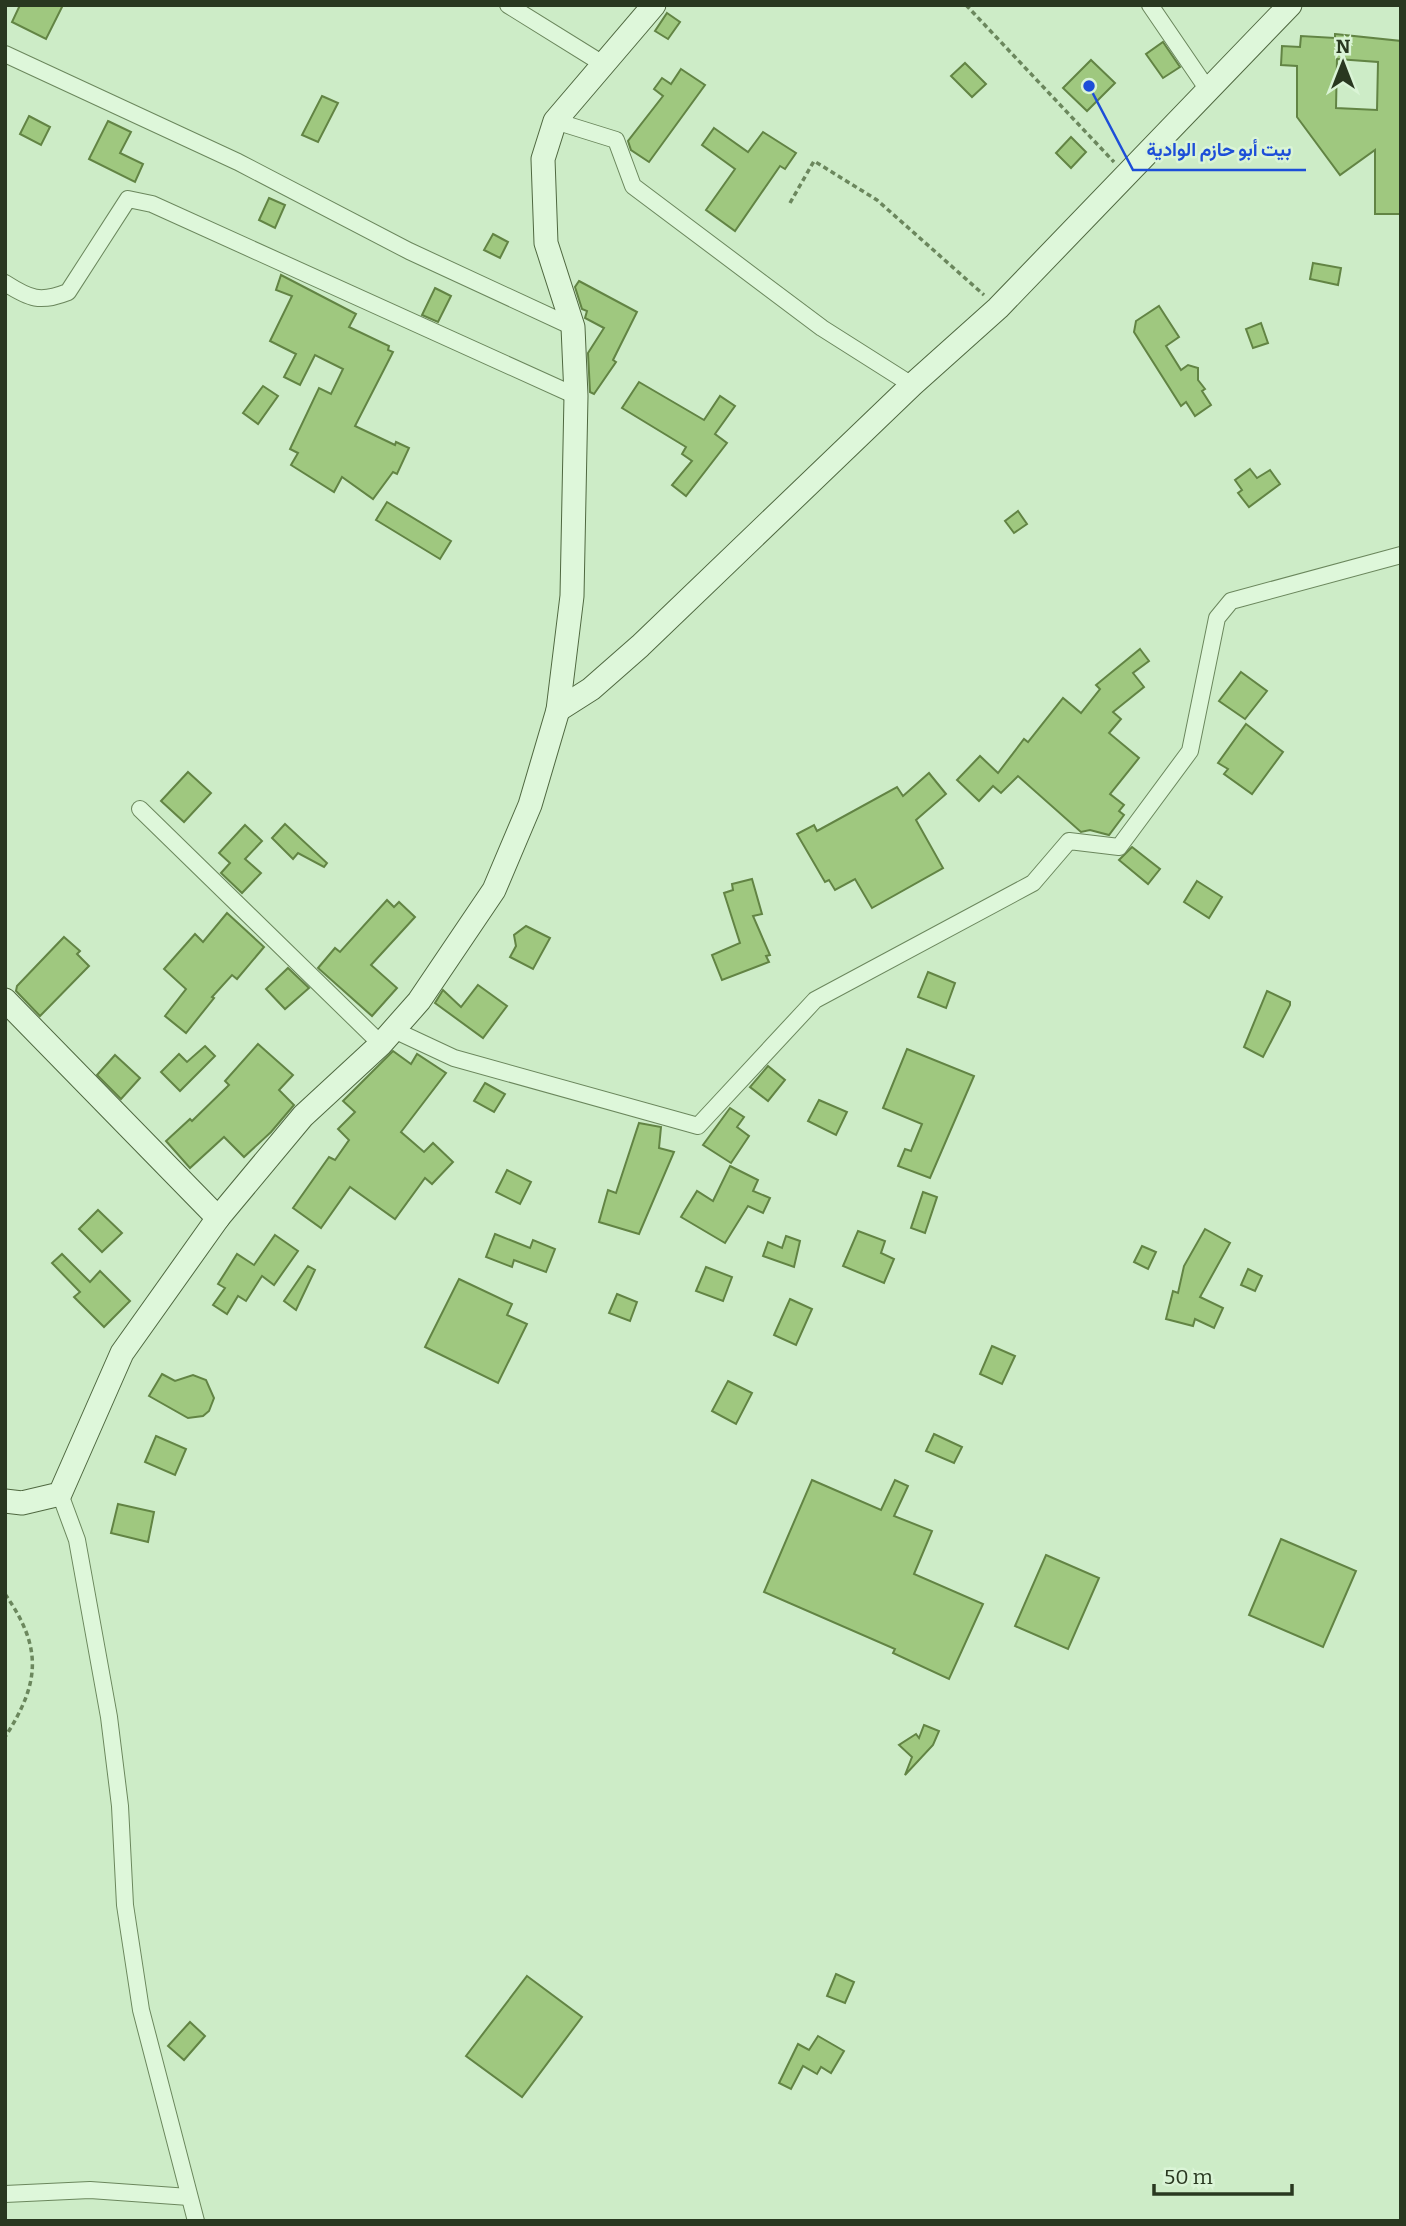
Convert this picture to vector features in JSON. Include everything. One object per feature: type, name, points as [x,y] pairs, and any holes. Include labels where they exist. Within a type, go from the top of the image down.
[{"type":"street","points":[[508,5],[603,64]]},
{"type":"street","points":[[196,2221],[138,1997],[125,1905],[120,1806],[108,1717],[77,1540],[60,1494],[122,1353],[218,1218],[303,1116],[387,1037],[454,953],[494,890],[530,805],[558,710],[572,596],[576,396],[573,327],[545,232],[543,159],[555,121],[654,5]]},
{"type":"street","points":[[1150,5],[1208,90]]},
{"type":"street","points":[[558,710],[591,689],[640,646],[912,385],[998,308],[1290,5]]},
{"type":"street","points":[[5,54],[238,162],[409,251],[573,327]]},
{"type":"street","points":[[555,121],[617,140],[634,186],[822,328],[912,385]]},
{"type":"street","points":[[5,283],[35,299],[52,299],[68,292],[128,199],[152,204],[576,396]]},
{"type":"street","points":[[140,809],[387,1037],[698,1126],[815,1000],[1033,883],[1069,841],[1119,847],[1190,751],[1217,618],[1231,601],[1401,555]]},
{"type":"street","points":[[5,1000],[218,1218]]},
{"type":"street","points":[[5,1502],[22,1503],[60,1494]]},
{"type":"street","points":[[5,2194],[90,2190],[189,2197]]},
{"type":"path","points":[[966,5],[1126,174]]},
{"type":"path","points":[[790,203],[814,161],[877,200],[998,308]]},
{"type":"path","points":[[5,1594],[23,1619],[32,1648],[34,1671],[24,1708],[5,1737]]},
{"type":"building","points":[[20,5],[63,5],[46,39],[12,22]]},
{"type":"building","points":[[667,13],[680,22],[668,39],[655,31]]},
{"type":"building","points":[[1335,34],[1401,41],[1401,214],[1375,214],[1375,150],[1340,175],[1297,117],[1297,66],[1281,65],[1282,46],[1300,47],[1301,36],[1335,38]],"holes":[[[1337,59],[1378,62],[1377,110],[1336,108]]]},
{"type":"building","points":[[1163,42],[1180,67],[1163,78],[1146,54]]},
{"type":"building","points":[[1091,60],[1115,83],[1087,111],[1063,88]]},
{"type":"building","points":[[965,63],[986,84],[972,97],[951,76]]},
{"type":"building","points":[[681,69],[705,85],[649,162],[631,150],[628,141],[663,96],[654,89],[662,78],[671,84]]},
{"type":"building","points":[[322,96],[338,103],[318,142],[302,135]]},
{"type":"building","points":[[29,116],[50,127],[41,145],[20,134]]},
{"type":"building","points":[[108,121],[131,132],[120,153],[143,164],[135,182],[89,159]]},
{"type":"building","points":[[714,128],[748,152],[763,132],[796,153],[785,169],[780,166],[735,231],[706,210],[735,169],[702,145]]},
{"type":"building","points":[[1071,137],[1086,152],[1071,168],[1056,153]]},
{"type":"building","points":[[269,198],[285,205],[275,228],[259,220]]},
{"type":"building","points":[[493,234],[508,242],[500,258],[484,250]]},
{"type":"building","points":[[1313,263],[1341,268],[1338,285],[1310,279]]},
{"type":"building","points":[[281,275],[356,314],[349,327],[389,346],[388,350],[393,352],[355,426],[395,445],[396,442],[409,448],[397,474],[393,472],[373,499],[342,477],[334,492],[291,465],[298,453],[290,449],[319,388],[331,394],[343,369],[315,355],[300,385],[284,377],[296,354],[270,341],[292,296],[276,290]]},
{"type":"building","points":[[579,281],[637,312],[613,360],[616,362],[594,394],[590,392],[588,353],[604,328],[585,318],[587,311],[582,309],[575,287]]},
{"type":"building","points":[[435,288],[451,296],[438,322],[422,315]]},
{"type":"building","points":[[1159,306],[1179,337],[1166,346],[1181,370],[1188,365],[1198,368],[1198,380],[1211,405],[1195,416],[1186,402],[1181,406],[1134,332],[1136,321]]},
{"type":"building","points":[[1261,323],[1268,343],[1253,348],[1246,329]]},
{"type":"building","points":[[639,382],[704,420],[720,396],[735,406],[715,434],[727,443],[686,496],[672,485],[692,461],[682,454],[686,447],[622,408]]},
{"type":"building","points":[[263,386],[278,396],[258,424],[243,413]]},
{"type":"building","points":[[1250,469],[1257,478],[1270,470],[1280,484],[1249,507],[1238,493],[1242,490],[1235,480]]},
{"type":"building","points":[[387,502],[451,541],[440,559],[376,520]]},
{"type":"building","points":[[1018,511],[1027,524],[1014,533],[1005,521]]},
{"type":"building","points":[[1140,649],[1149,661],[1133,673],[1144,687],[1113,712],[1121,719],[1109,733],[1139,758],[1110,794],[1124,805],[1119,811],[1124,815],[1109,835],[1090,830],[1081,832],[1018,776],[1001,793],[993,786],[979,801],[957,780],[980,756],[998,773],[1024,739],[1028,742],[1063,698],[1081,713],[1100,689],[1096,685]]},
{"type":"building","points":[[1241,672],[1267,691],[1245,719],[1219,701]]},
{"type":"building","points":[[1246,724],[1283,752],[1252,794],[1224,774],[1228,769],[1218,763]]},
{"type":"building","points":[[188,772],[211,793],[184,822],[161,801]]},
{"type":"building","points":[[929,773],[946,794],[916,820],[943,868],[872,908],[855,879],[835,890],[829,880],[825,882],[797,834],[814,825],[817,831],[897,787],[903,796]]},
{"type":"building","points":[[285,824],[327,863],[324,867],[298,853],[293,859],[272,838]]},
{"type":"building","points":[[245,825],[262,841],[245,859],[261,873],[242,893],[221,873],[230,863],[219,853]]},
{"type":"building","points":[[1132,847],[1160,869],[1148,884],[1119,860]]},
{"type":"building","points":[[752,879],[762,914],[753,916],[770,955],[766,956],[769,962],[722,980],[712,955],[740,943],[724,893],[733,890],[732,884]]},
{"type":"building","points":[[1197,881],[1222,897],[1209,918],[1184,902]]},
{"type":"building","points":[[387,900],[394,907],[399,902],[415,917],[371,965],[397,988],[372,1016],[318,968],[335,948],[340,952]]},
{"type":"building","points":[[227,913],[264,947],[237,979],[232,975],[212,997],[214,998],[186,1033],[165,1016],[186,989],[164,969],[195,934],[203,942]]},
{"type":"building","points":[[526,926],[550,938],[533,969],[510,957],[516,946],[514,935]]},
{"type":"building","points":[[64,937],[80,951],[77,954],[89,966],[40,1016],[16,991],[17,986]]},
{"type":"building","points":[[288,968],[309,988],[285,1009],[266,989]]},
{"type":"building","points":[[928,972],[955,983],[946,1008],[918,997]]},
{"type":"building","points":[[478,985],[507,1006],[483,1038],[435,1003],[443,990],[461,1007]]},
{"type":"building","points":[[1267,991],[1290,1002],[1290,1005],[1263,1057],[1244,1047]]},
{"type":"building","points":[[258,1044],[293,1075],[279,1090],[294,1105],[271,1132],[244,1157],[224,1137],[190,1168],[166,1141],[190,1119],[192,1121],[229,1085],[225,1081]]},
{"type":"building","points":[[205,1046],[215,1056],[180,1091],[161,1072],[179,1054],[187,1062]]},
{"type":"building","points":[[907,1049],[974,1076],[930,1178],[898,1166],[905,1149],[911,1151],[922,1124],[883,1108]]},
{"type":"building","points":[[393,1051],[411,1064],[417,1054],[446,1073],[401,1132],[424,1152],[433,1143],[453,1162],[432,1184],[425,1178],[395,1219],[350,1187],[321,1228],[293,1208],[329,1157],[335,1160],[349,1140],[338,1129],[355,1112],[343,1101]]},
{"type":"building","points":[[115,1055],[140,1078],[121,1099],[97,1075]]},
{"type":"building","points":[[768,1066],[785,1080],[768,1101],[750,1087]]},
{"type":"building","points":[[485,1083],[505,1094],[494,1112],[474,1101]]},
{"type":"building","points":[[819,1100],[847,1112],[836,1135],[808,1121]]},
{"type":"building","points":[[730,1108],[744,1117],[737,1127],[749,1136],[731,1163],[703,1145]]},
{"type":"building","points":[[639,1123],[661,1127],[659,1148],[674,1152],[639,1234],[599,1222],[608,1190],[616,1193]]},
{"type":"building","points":[[730,1166],[758,1180],[753,1191],[770,1198],[763,1213],[748,1206],[725,1243],[681,1217],[697,1191],[713,1201]]},
{"type":"building","points":[[507,1170],[531,1182],[520,1204],[496,1192]]},
{"type":"building","points":[[923,1192],[937,1197],[925,1233],[911,1228]]},
{"type":"building","points":[[98,1210],[122,1233],[102,1252],[79,1229]]},
{"type":"building","points":[[1205,1229],[1230,1243],[1200,1297],[1223,1308],[1214,1328],[1195,1319],[1193,1326],[1166,1319],[1173,1291],[1178,1293],[1184,1266]]},
{"type":"building","points":[[858,1231],[885,1241],[881,1253],[894,1259],[884,1283],[843,1266]]},
{"type":"building","points":[[495,1234],[530,1248],[533,1240],[555,1249],[546,1272],[514,1260],[512,1267],[486,1257]]},
{"type":"building","points":[[275,1235],[298,1251],[274,1285],[262,1276],[246,1301],[238,1296],[227,1314],[213,1305],[225,1288],[218,1284],[237,1254],[254,1265]]},
{"type":"building","points":[[786,1236],[800,1241],[794,1267],[763,1256],[768,1242],[782,1248]]},
{"type":"building","points":[[1142,1246],[1156,1252],[1148,1269],[1134,1262]]},
{"type":"building","points":[[62,1254],[90,1282],[100,1271],[130,1301],[104,1327],[74,1297],[80,1292],[52,1263]]},
{"type":"building","points":[[308,1266],[315,1270],[296,1310],[284,1301]]},
{"type":"building","points":[[706,1267],[732,1277],[723,1301],[696,1291]]},
{"type":"building","points":[[1248,1269],[1262,1276],[1255,1291],[1241,1285]]},
{"type":"building","points":[[459,1279],[512,1304],[507,1315],[527,1324],[498,1383],[425,1347]]},
{"type":"building","points":[[617,1294],[637,1302],[630,1321],[609,1313]]},
{"type":"building","points":[[790,1299],[812,1309],[796,1345],[774,1335]]},
{"type":"building","points":[[992,1346],[1015,1356],[1002,1384],[980,1374]]},
{"type":"building","points":[[162,1374],[175,1381],[193,1375],[206,1380],[214,1398],[209,1411],[203,1416],[188,1418],[149,1396]]},
{"type":"building","points":[[728,1381],[752,1393],[736,1424],[712,1411]]},
{"type":"building","points":[[934,1434],[962,1447],[954,1463],[926,1451]]},
{"type":"building","points":[[156,1436],[186,1449],[175,1475],[145,1462]]},
{"type":"building","points":[[812,1480],[881,1510],[895,1480],[908,1486],[894,1516],[932,1531],[914,1574],[983,1604],[949,1679],[893,1653],[895,1649],[764,1592]]},
{"type":"building","points":[[118,1504],[154,1512],[148,1542],[111,1533]]},
{"type":"building","points":[[1281,1539],[1356,1571],[1323,1647],[1249,1615]]},
{"type":"building","points":[[1046,1555],[1099,1578],[1068,1649],[1015,1626]]},
{"type":"building","points":[[924,1725],[939,1731],[933,1745],[905,1775],[912,1757],[899,1745],[916,1734],[919,1738]]},
{"type":"building","points":[[836,1974],[854,1982],[845,2003],[827,1996]]},
{"type":"building","points":[[527,1976],[582,2017],[522,2097],[466,2056]]},
{"type":"building","points":[[190,2022],[205,2036],[184,2060],[168,2046]]},
{"type":"building","points":[[818,2036],[844,2051],[831,2073],[821,2067],[817,2074],[803,2066],[791,2089],[779,2083],[798,2044],[809,2050]]},
{"type":"place","name":"بيت أبو حازم الوادية","points":[[1089,86]]}]
